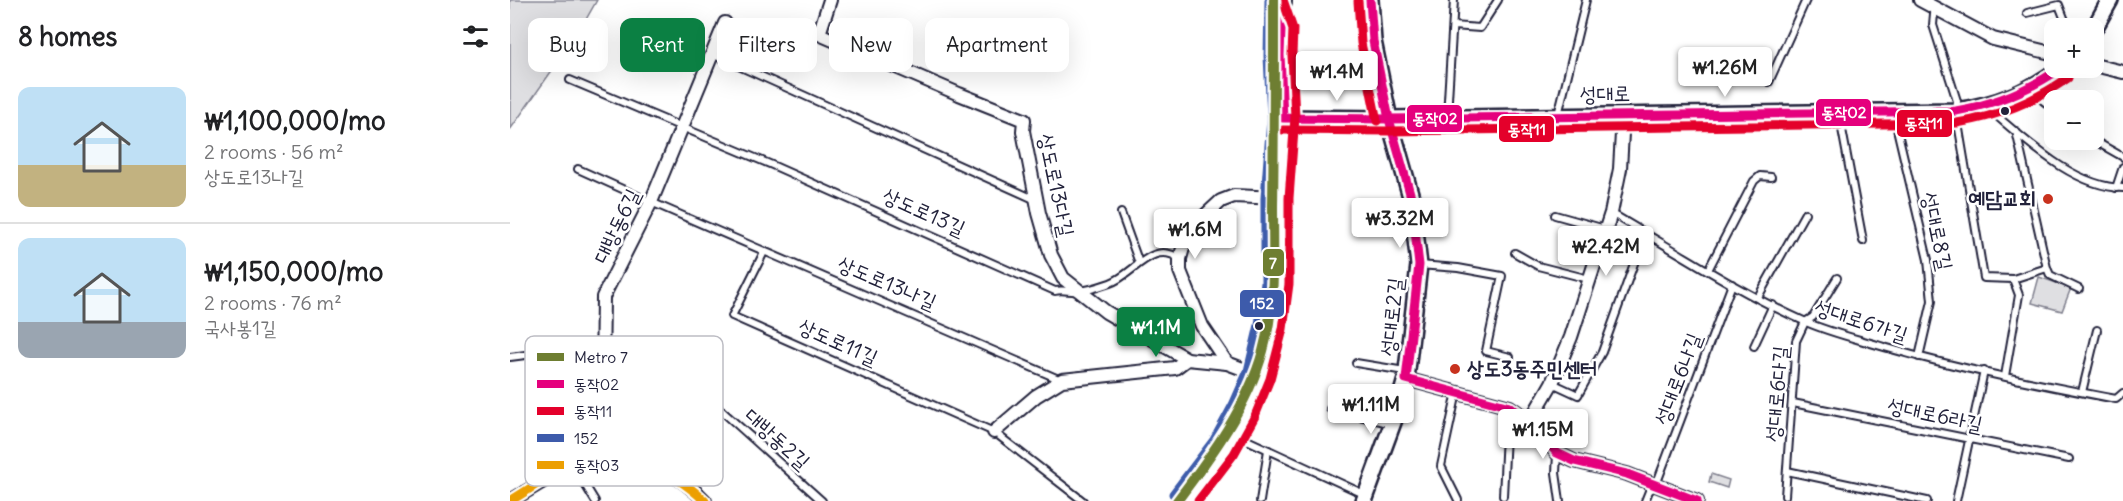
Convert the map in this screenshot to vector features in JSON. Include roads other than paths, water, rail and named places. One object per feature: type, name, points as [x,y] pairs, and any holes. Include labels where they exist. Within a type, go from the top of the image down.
[{"type":"main road","points":[[1183,501],[1224,447],[1244,410],[1259,375],[1269,335],[1277,284],[1277,198],[1283,118],[1280,55],[1281,0]]},
{"type":"street","name":"상도로13다길","points":[[831,0],[819,34],[1024,120],[1023,131],[1036,200],[1051,255],[1063,278],[1078,291]]},
{"type":"street","points":[[1270,0],[1281,30]]},
{"type":"street","name":"성대로2길","points":[[1366,498],[1407,375],[1419,265],[1411,197],[1389,119],[1373,41],[1370,0]]},
{"type":"street","points":[[1920,0],[1993,39],[2044,51]]},
{"type":"street","points":[[2100,18],[2110,0]]},
{"type":"street","name":"대방동6길","points":[[603,336],[603,297],[651,202],[717,42]]},
{"type":"street","points":[[2104,67],[2123,72]]},
{"type":"street","name":"성대로","points":[[1283,118],[1389,119],[1956,111],[2001,102],[2048,78]]},
{"type":"street","points":[[1530,422],[1552,383],[1571,337],[1611,213],[1620,169],[1623,115]]},
{"type":"street","points":[[1227,363],[1202,326],[1180,271],[1180,259],[1186,237],[1195,225],[1221,201],[1234,196],[1277,198]]},
{"type":"street","points":[[1078,291],[1106,312],[1187,359],[1227,363],[1259,375]]},
{"type":"street","name":"상도로13나길","points":[[1062,380],[1175,368],[1187,359]]},
{"type":"street","points":[[1407,375],[1510,407],[1530,422],[1557,453],[1574,461],[1627,474],[1697,501]]},
{"type":"street","points":[[994,432],[1036,396],[1062,380]]},
{"type":"street","points":[[510,501],[536,486]]},
{"type":"street","points":[[687,486],[705,501]]},
{"type":"lane","points":[[1447,118],[1454,0]]},
{"type":"lane","points":[[1453,26],[1480,28],[1498,0]]},
{"type":"lane","points":[[1558,116],[1586,0]]},
{"type":"lane","points":[[1768,82],[1806,0]]},
{"type":"lane","points":[[2027,12],[2059,5],[2064,18]]},
{"type":"lane","points":[[1937,10],[1934,14],[1933,25],[1957,101],[1956,111],[1984,278],[2013,279],[2047,268]]},
{"type":"lane","points":[[712,54],[1036,200]]},
{"type":"lane","name":"상도로13길","points":[[570,80],[772,165],[1055,291],[1066,289],[1078,291]]},
{"type":"lane","points":[[2032,86],[2036,95],[2044,101]]},
{"type":"lane","points":[[1985,107],[2065,170],[2106,188],[2120,188],[2123,167]]},
{"type":"lane","name":"성대로8길","points":[[1893,112],[1928,260],[1932,301],[1919,357]]},
{"type":"lane","points":[[1842,113],[1841,124],[1863,241]]},
{"type":"lane","points":[[2016,131],[2047,268],[2050,275],[2079,289]]},
{"type":"lane","points":[[2104,146],[2123,157]]},
{"type":"lane","name":"상도로13나길","points":[[578,169],[1062,380]]},
{"type":"lane","points":[[1708,270],[1754,182],[1760,176],[1770,177]]},
{"type":"lane","points":[[1121,213],[1139,263]]},
{"type":"lane","name":"성대로6가길","points":[[1611,213],[1732,284],[1805,322],[1830,331],[1919,357],[2005,376],[2116,399],[2123,393]]},
{"type":"lane","points":[[1758,297],[1804,213]]},
{"type":"lane","points":[[1555,215],[1605,230]]},
{"type":"lane","points":[[1552,383],[1578,395],[1602,352],[1646,233]]},
{"type":"lane","name":"상도로11길","points":[[764,252],[732,316],[994,432],[1083,501]]},
{"type":"lane","points":[[1078,291],[1112,282],[1156,253],[1166,253],[1180,259]]},
{"type":"lane","points":[[1515,253],[1538,266],[1589,279]]},
{"type":"lane","points":[[1419,265],[1458,268],[1502,276],[1486,351],[1510,357]]},
{"type":"lane","points":[[1805,322],[1813,317],[1837,278]]},
{"type":"lane","points":[[2005,376],[2019,295],[2013,279]]},
{"type":"lane","name":"성대로6나길","points":[[1645,501],[1649,491],[1656,485],[1732,284]]},
{"type":"lane","points":[[1754,346],[1773,305]]},
{"type":"lane","name":"성대로6다길","points":[[1785,496],[1797,341],[1805,322]]},
{"type":"lane","points":[[2082,392],[2097,330]]},
{"type":"lane","name":"대방동2길","points":[[510,357],[525,355]]},
{"type":"lane","points":[[1356,363],[1407,375]]},
{"type":"lane","points":[[1956,501],[1984,371]]},
{"type":"lane","points":[[1457,392],[1441,466],[1458,500]]},
{"type":"lane","name":"성대로6라길","points":[[1793,403],[2069,459]]},
{"type":"lane","points":[[1503,496],[1507,414],[1510,407]]},
{"type":"lane","points":[[1330,409],[1392,424]]},
{"type":"lane","name":"대방동2길","points":[[723,412],[822,501]]},
{"type":"lane","points":[[1232,433],[1366,498]]},
{"type":"lane","points":[[1260,501],[1268,450]]},
{"type":"lane","points":[[1557,453],[1556,473],[1560,501]]},
{"type":"lane","name":"성대로6다길","points":[[1787,471],[1928,501]]},
{"type":"lane","points":[[586,486],[595,501]]},
{"type":"metro line","name":"7","points":[[1177,501],[1238,411],[1256,371],[1267,333],[1272,297],[1273,261],[1274,0]]},
{"type":"place","name":"예담교회","points":[[2048,199]]},
{"type":"place","name":"상도3동주민센터","points":[[1455,369]]}]
